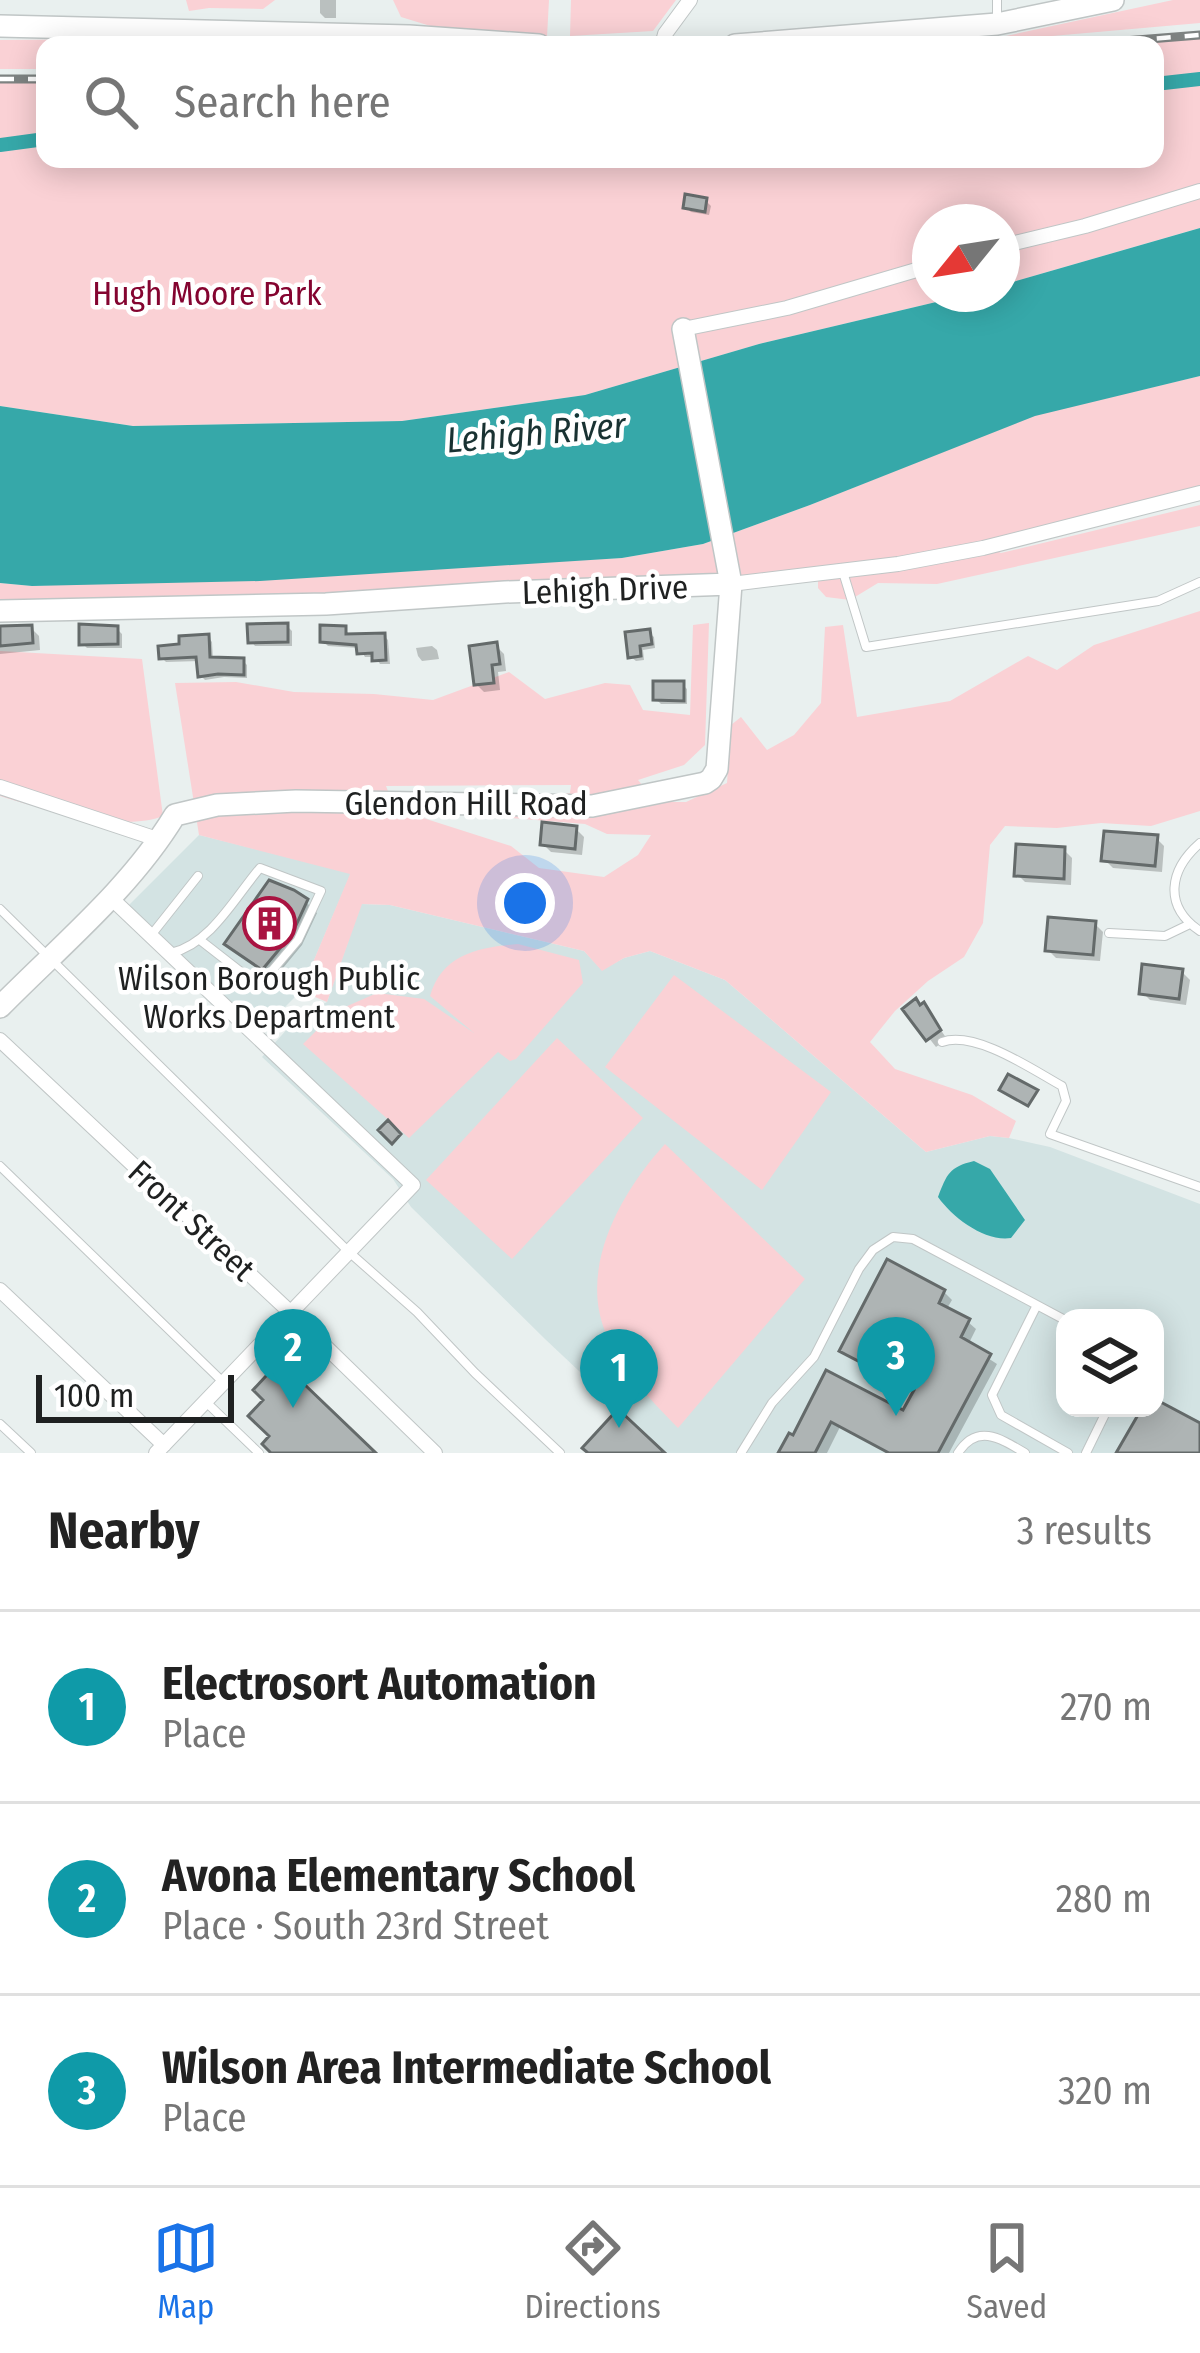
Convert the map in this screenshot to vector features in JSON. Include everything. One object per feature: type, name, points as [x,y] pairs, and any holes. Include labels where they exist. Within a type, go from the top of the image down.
[{"type":"street","points":[[666,36],[690,0]]},
{"type":"street","points":[[847,36],[997,24],[1113,0]]},
{"type":"street","points":[[0,26],[409,36]]},
{"type":"street","points":[[1020,242],[1200,191]]},
{"type":"street","points":[[684,339],[785,301],[912,270]]},
{"type":"street","name":"Glendon Hill Road","points":[[0,1007],[111,898],[175,815],[217,805],[296,801],[592,806],[711,779],[717,769],[729,574],[684,339]]},
{"type":"street","name":"Lehigh Drive","points":[[0,611],[326,604],[729,574],[843,572],[983,548],[1200,493]]},
{"type":"street","points":[[0,787],[160,840]]},
{"type":"street","points":[[0,1290],[160,1449],[413,1185],[111,898]]},
{"type":"street","name":"Front Street","points":[[0,1040],[435,1453]]},
{"type":"lane","points":[[997,0],[997,24]]},
{"type":"lane","points":[[843,572],[866,646],[1158,601],[1200,582]]},
{"type":"lane","points":[[1200,844],[1185,856],[1174,884],[1174,895],[1190,924],[1200,931]]},
{"type":"lane","points":[[169,954],[200,940],[260,868],[321,892],[298,940],[260,986],[200,940]]},
{"type":"lane","points":[[151,935],[198,876]]},
{"type":"lane","points":[[0,909],[560,1453]]},
{"type":"lane","points":[[1109,933],[1165,936],[1190,924]]},
{"type":"lane","points":[[942,1042],[968,1040],[1062,1086],[1066,1102],[1050,1134],[1200,1186]]},
{"type":"lane","points":[[0,1166],[224,1382]]},
{"type":"lane","points":[[741,1453],[772,1403],[814,1357],[859,1269],[873,1250],[893,1237],[914,1239],[1056,1315]]},
{"type":"lane","points":[[1037,1305],[992,1395],[1001,1415],[1069,1453]]},
{"type":"lane","points":[[206,1402],[259,1453]]},
{"type":"lane","points":[[1086,1453],[1104,1417]]},
{"type":"lane","points":[[0,1424],[31,1453]]},
{"type":"lane","points":[[958,1453],[978,1435],[1025,1453]]},
{"type":"shaded area","points":[[199,835],[351,873],[301,991],[256,1036],[124,910]]},
{"type":"shaded area","points":[[361,904],[390,905],[584,951],[602,970],[650,951],[725,980],[926,1152],[990,1136],[1009,1138],[1050,1147],[1200,1204],[1200,1453],[666,1453],[411,1207],[393,1179],[262,1057],[299,1016],[327,1002]]},
{"type":"green space","points":[[186,0],[275,0],[263,9],[189,11]]},
{"type":"green space","points":[[393,0],[549,0],[547,36],[437,28],[401,17]]},
{"type":"green space","points":[[571,0],[676,0],[653,31],[570,36]]},
{"type":"green space","points":[[1173,0],[1200,0],[1200,23],[1006,36]]},
{"type":"green space","name":"Hugh Moore Park","points":[[1200,35],[1200,228],[1020,280],[1020,204],[912,204],[912,308],[759,344],[585,395],[402,421],[133,426],[0,406],[0,79],[36,79],[36,168],[1164,168],[1164,38]]},
{"type":"green space","points":[[0,40],[36,40],[36,69],[0,69]]},
{"type":"green space","points":[[1200,376],[1200,493],[989,547],[1001,553],[1200,505],[1200,526],[937,584],[878,583],[850,600],[826,597],[818,588],[818,576],[0,611],[0,583],[32,586],[622,558],[703,544],[1035,415]]},
{"type":"green space","points":[[1200,611],[1200,811],[1151,826],[1005,826],[990,845],[983,923],[964,957],[928,981],[870,1042],[895,1069],[972,1095],[1016,1121],[1009,1138],[990,1136],[926,1152],[725,980],[650,951],[602,971],[584,951],[390,905],[362,904],[327,1002],[301,991],[350,874],[199,835],[175,683],[236,682],[294,692],[433,700],[509,672],[545,699],[605,683],[630,685],[643,710],[690,715],[693,625],[709,623],[705,745],[684,765],[638,780],[656,802],[686,802],[727,783],[731,725],[741,717],[767,750],[794,735],[821,703],[825,627],[843,625],[857,717],[950,701],[1028,656],[1057,670],[1094,645]],"holes":[[[571,785],[570,793],[448,813],[585,824],[607,834],[651,835],[638,855],[604,877],[539,868],[511,846],[395,809],[386,786]]]},
{"type":"green space","points":[[0,651],[142,659],[163,816],[104,821],[0,796]]},
{"type":"green space","points":[[518,944],[579,960],[583,983],[516,1059],[510,1061],[498,1052],[409,1138],[303,1044],[336,1011],[377,993],[424,999],[474,1033],[430,996],[436,982],[464,955]]},
{"type":"green space","points":[[674,975],[831,1092],[762,1190],[605,1067]]},
{"type":"green space","points":[[557,1038],[643,1118],[512,1259],[426,1180]]},
{"type":"green space","points":[[665,1144],[805,1279],[678,1428],[619,1358],[598,1306],[597,1281],[609,1231],[634,1184]]},
{"type":"water","name":"Lehigh River","points":[[1200,228],[1200,376],[1035,416],[703,544],[622,558],[260,581],[0,583],[0,406],[133,426],[402,421],[585,395],[759,344],[912,308],[912,312],[1020,312],[1020,280]]},
{"type":"water","points":[[974,1161],[990,1169],[1025,1220],[1011,1238],[970,1227],[938,1197],[950,1173]]},
{"type":"building","points":[[685,194],[707,198],[705,212],[683,208]]},
{"type":"building","points":[[288,623],[288,642],[248,643],[247,624]]},
{"type":"building","points":[[79,624],[118,626],[118,644],[79,645]]},
{"type":"building","points":[[32,625],[33,643],[0,646],[0,626]]},
{"type":"building","points":[[320,625],[346,626],[346,634],[385,633],[386,660],[372,661],[372,653],[357,654],[356,645],[320,642]]},
{"type":"building","points":[[650,629],[652,644],[640,646],[641,656],[628,658],[625,632]]},
{"type":"building","points":[[209,634],[210,657],[244,658],[244,675],[198,677],[196,657],[159,659],[158,646],[179,644],[179,636]]},
{"type":"building","points":[[497,642],[500,664],[492,665],[494,683],[474,685],[469,646]]},
{"type":"building","points":[[653,681],[684,681],[684,701],[653,700]]},
{"type":"building","points":[[542,822],[577,826],[575,849],[540,845]]},
{"type":"building","points":[[1104,831],[1158,835],[1155,866],[1101,861]]},
{"type":"building","points":[[1016,844],[1065,847],[1064,879],[1014,876]]},
{"type":"building","name":"Wilson Borough Public Works Department","points":[[269,880],[308,899],[292,934],[262,970],[224,944]]},
{"type":"building","points":[[1048,917],[1096,921],[1093,955],[1045,951]]},
{"type":"building","points":[[1142,964],[1183,969],[1179,999],[1139,994]]},
{"type":"building","points":[[916,998],[920,1005],[924,1002],[941,1030],[926,1041],[902,1009]]},
{"type":"building","points":[[1008,1074],[1038,1090],[1028,1106],[999,1090]]},
{"type":"building","points":[[388,1120],[401,1134],[392,1144],[378,1130]]},
{"type":"building","points":[[887,1259],[945,1290],[939,1303],[970,1319],[961,1337],[991,1354],[938,1453],[889,1453],[831,1422],[815,1453],[778,1453],[789,1433],[793,1435],[826,1370],[903,1410],[914,1390],[839,1351]]},
{"type":"building","points":[[280,1361],[376,1453],[271,1453],[262,1444],[269,1436],[248,1416],[263,1400],[253,1390]]},
{"type":"building","points":[[1164,1404],[1200,1423],[1200,1453],[1116,1453],[1137,1417],[1164,1417]]},
{"type":"building","points":[[618,1409],[665,1453],[588,1453],[582,1448]]},
{"type":"waterway","points":[[1164,83],[1200,79]]},
{"type":"waterway","points":[[0,145],[36,140]]},
{"type":"railway","points":[[1164,38],[1200,35]]},
{"type":"railway","points":[[0,79],[36,79]]},
{"type":"place","name":"Wilson Borough Public Works Department","points":[[269,924]]},
{"type":"place","name":"Avona Elementary School","points":[[293,1408]]},
{"type":"place","name":"Wilson Area Intermediate School","points":[[896,1416]]},
{"type":"place","name":"Electrosort Automation","points":[[619,1428]]}]
